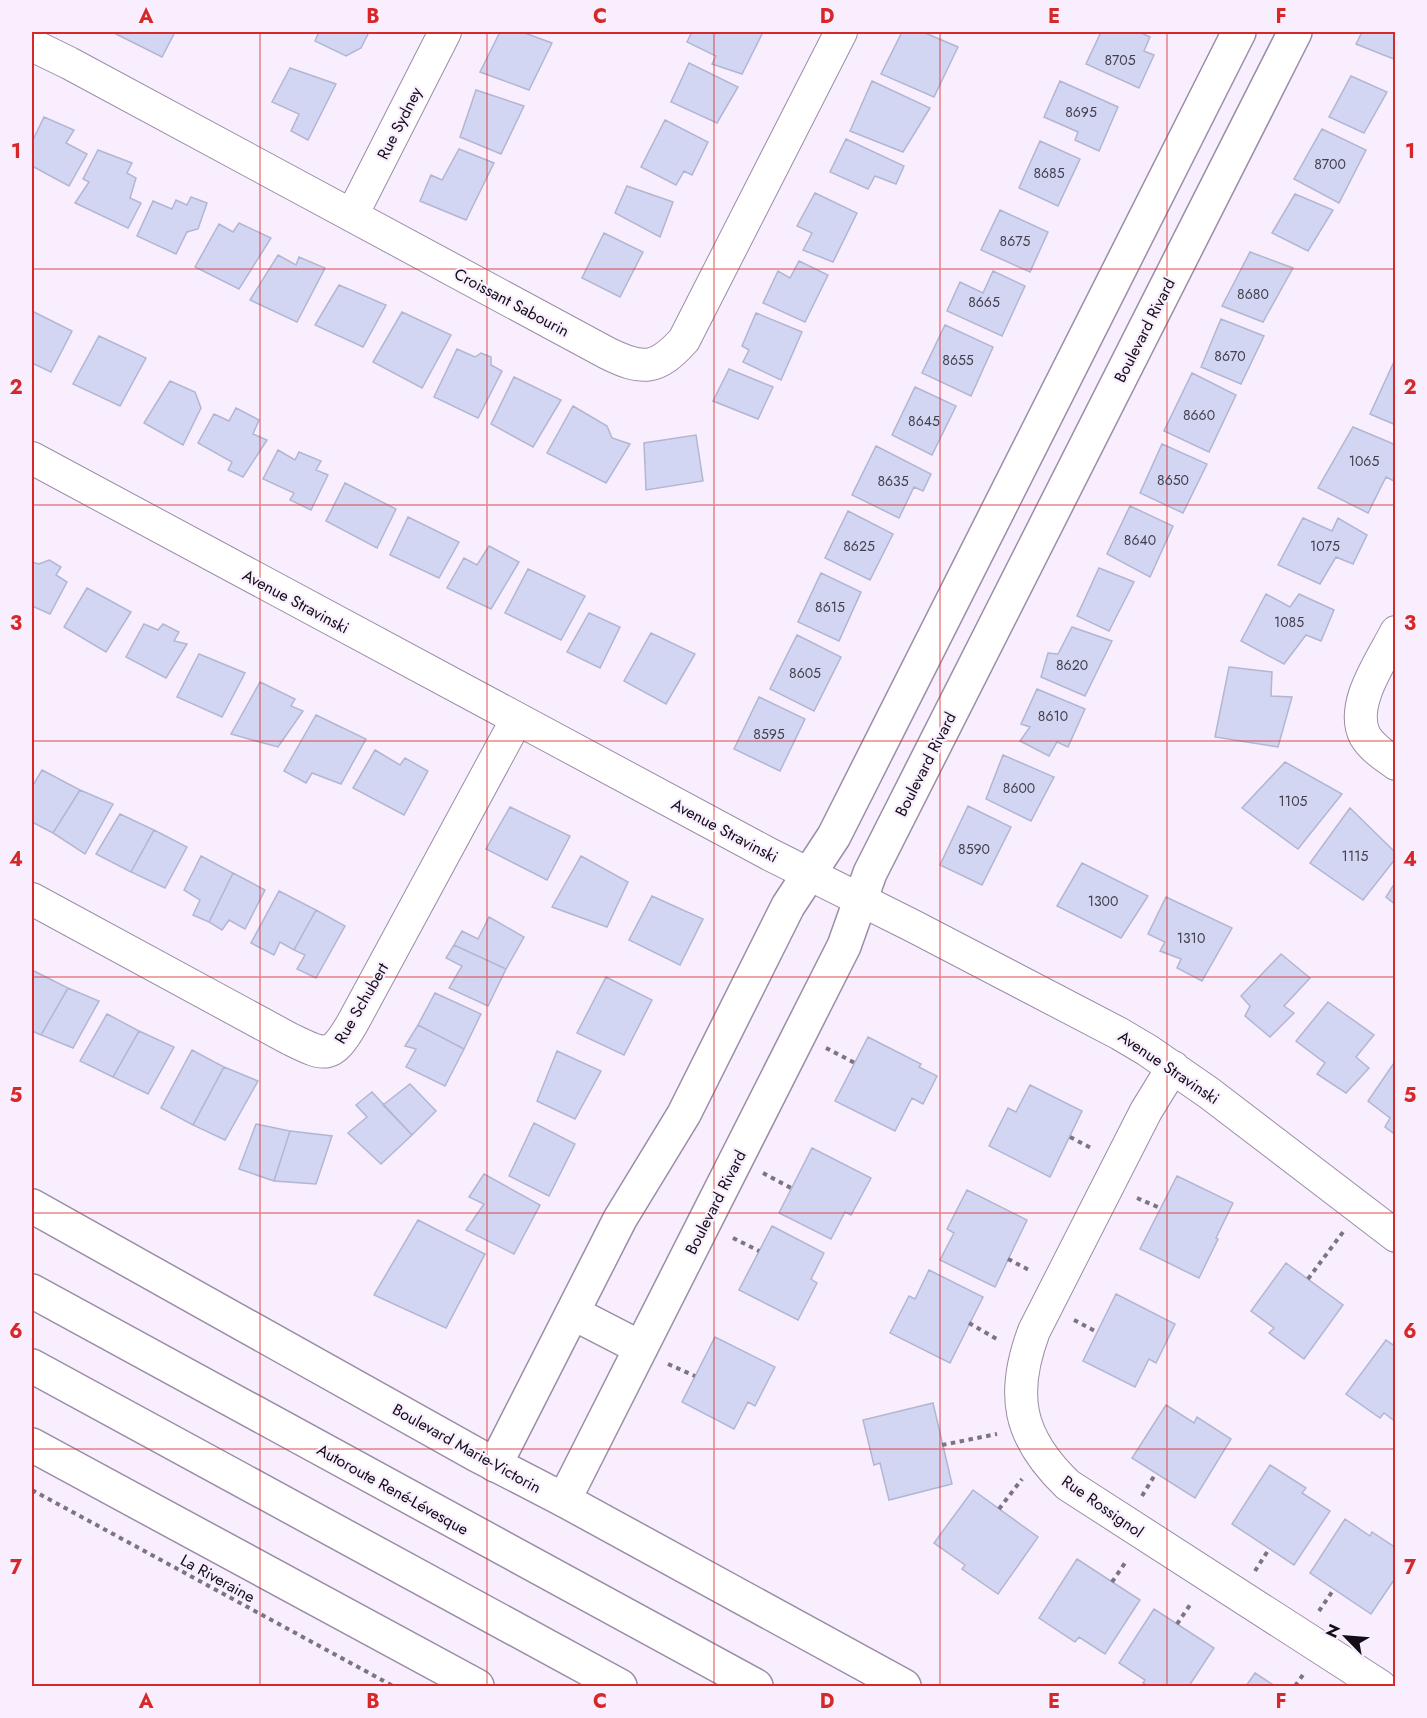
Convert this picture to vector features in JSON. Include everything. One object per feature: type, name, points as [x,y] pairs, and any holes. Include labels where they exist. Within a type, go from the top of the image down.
[{"type":"main road","points":[[495,1465],[620,1219],[684,1114],[788,906],[834,837],[1239,32]]},
{"type":"main road","name":"Boulevard Rivard","points":[[564,1500],[652,1355],[844,946],[870,873],[1295,32]]},
{"type":"main road","name":"Boulevard Marie-Victorin","points":[[32,1206],[495,1465],[564,1500],[904,1686]]},
{"type":"main road","name":"Autoroute René-Lévesque","points":[[32,1291],[756,1686]]},
{"type":"main road","points":[[573,1313],[652,1355]]},
{"type":"main road","points":[[32,1366],[620,1686]]},
{"type":"main road","points":[[32,1445],[477,1686]]},
{"type":"street","name":"Rue Sydney","points":[[352,215],[445,32]]},
{"type":"street","name":"Croissant Sabourin","points":[[35,42],[628,363],[645,366],[673,352],[684,340],[841,32]]},
{"type":"street","name":"Avenue Stravinski","points":[[32,458],[810,875],[1120,1034],[1173,1067],[1395,1236]]},
{"type":"street","points":[[1395,632],[1368,686],[1359,712],[1361,727],[1372,746],[1395,764]]},
{"type":"street","name":"Rue Schubert","points":[[32,899],[290,1039],[318,1051],[329,1052],[337,1047],[352,1024],[517,719]]},
{"type":"street","name":"Rue Rossignol","points":[[1173,1067],[1146,1111],[1034,1330],[1025,1355],[1021,1378],[1020,1401],[1027,1428],[1037,1450],[1068,1485],[1380,1686]]},
{"type":"path","points":[[822,1046],[855,1063]]},
{"type":"path","points":[[759,1171],[791,1188]]},
{"type":"path","points":[[726,1235],[759,1251]]},
{"type":"path","points":[[652,1355],[695,1376]]},
{"type":"path","points":[[942,1445],[1027,1428]]},
{"type":"path","points":[[999,1509],[1020,1481],[1045,1460]]},
{"type":"path","name":"La Riveraine","points":[[32,1490],[393,1686]]},
{"type":"building","points":[[112,32],[175,32],[162,57]]},
{"type":"building","points":[[319,32],[369,32],[361,48],[346,56],[315,41]]},
{"type":"building","points":[[500,32],[522,32],[552,43],[529,90],[480,72]]},
{"type":"building","points":[[692,32],[763,32],[742,74],[712,64],[716,56],[687,42]]},
{"type":"building","points":[[902,32],[923,32],[958,47],[934,97],[881,74]]},
{"type":"building","points":[[1101,32],[1139,32],[1150,37],[1144,51],[1154,55],[1139,88],[1086,64]]},
{"type":"building","points":[[1362,32],[1396,32],[1396,60],[1356,44]]},
{"type":"building","points":[[689,63],[738,87],[717,123],[671,102]]},
{"type":"building","points":[[290,68],[336,84],[308,140],[291,131],[299,114],[272,102]]},
{"type":"building","points":[[1351,76],[1387,92],[1364,133],[1329,117]]},
{"type":"building","points":[[872,81],[930,108],[903,152],[850,131]]},
{"type":"building","points":[[1060,81],[1118,107],[1099,151],[1075,140],[1078,132],[1044,117]]},
{"type":"building","points":[[476,90],[524,106],[501,154],[460,137]]},
{"type":"building","points":[[44,117],[74,130],[66,143],[87,154],[69,186],[32,166],[32,142]]},
{"type":"building","points":[[665,120],[708,142],[692,175],[684,171],[676,185],[641,167]]},
{"type":"building","points":[[1322,129],[1366,150],[1339,203],[1294,179]]},
{"type":"building","points":[[846,139],[904,166],[896,184],[875,176],[868,189],[830,172]]},
{"type":"building","points":[[1040,141],[1080,159],[1058,206],[1019,188]]},
{"type":"building","points":[[459,149],[494,163],[466,220],[420,201],[431,175],[442,180]]},
{"type":"building","points":[[98,150],[132,163],[127,173],[136,178],[130,198],[141,203],[128,228],[75,203],[89,182],[83,179]]},
{"type":"building","points":[[627,186],[673,202],[660,237],[615,213]]},
{"type":"building","points":[[815,193],[857,213],[833,262],[803,250],[812,233],[797,226]]},
{"type":"building","points":[[1295,194],[1333,210],[1308,251],[1272,233]]},
{"type":"building","points":[[191,197],[207,203],[198,229],[187,232],[176,254],[137,236],[153,201],[172,209],[176,200],[187,205]]},
{"type":"building","points":[[1000,210],[1048,232],[1030,272],[981,250]]},
{"type":"building","points":[[239,223],[271,238],[239,289],[195,267],[219,224],[233,232]]},
{"type":"building","points":[[604,233],[643,252],[620,297],[582,278]]},
{"type":"building","points":[[1250,252],[1293,268],[1263,322],[1222,306]]},
{"type":"building","points":[[278,255],[296,265],[299,257],[325,268],[297,322],[250,300]]},
{"type":"building","points":[[799,261],[828,275],[805,322],[763,303],[778,271],[790,278]]},
{"type":"building","points":[[993,271],[1025,286],[1002,336],[947,311],[960,282],[983,293]]},
{"type":"building","points":[[339,285],[386,305],[363,347],[315,325]]},
{"type":"building","points":[[32,311],[72,331],[51,372],[32,363]]},
{"type":"building","points":[[402,312],[451,335],[422,388],[373,362]]},
{"type":"building","points":[[756,313],[802,332],[781,380],[743,362],[749,350],[742,346]]},
{"type":"building","points":[[1221,319],[1264,336],[1241,384],[1201,367]]},
{"type":"building","points":[[945,325],[993,347],[971,396],[922,373]]},
{"type":"building","points":[[99,336],[146,358],[120,406],[73,384]]},
{"type":"building","points":[[457,349],[475,357],[481,353],[491,357],[491,365],[502,371],[478,418],[434,397]]},
{"type":"building","points":[[1393,364],[1396,365],[1396,425],[1370,414]]},
{"type":"building","points":[[729,369],[773,387],[758,419],[713,401]]},
{"type":"building","points":[[1192,373],[1236,395],[1209,452],[1164,431]]},
{"type":"building","points":[[514,377],[561,400],[533,447],[491,424]]},
{"type":"building","points":[[170,381],[195,392],[201,408],[183,445],[144,423]]},
{"type":"building","points":[[915,387],[956,406],[932,455],[892,435]]},
{"type":"building","points":[[573,406],[607,426],[612,438],[630,444],[606,483],[547,453]]},
{"type":"building","points":[[236,408],[259,420],[253,434],[267,440],[243,477],[228,470],[232,462],[198,443],[214,414],[229,421]]},
{"type":"building","points":[[1353,427],[1396,445],[1396,482],[1386,477],[1368,513],[1318,488]]},
{"type":"building","points":[[696,435],[703,481],[646,490],[644,443]]},
{"type":"building","points":[[1162,444],[1207,464],[1183,513],[1140,493]]},
{"type":"building","points":[[876,446],[931,474],[923,491],[914,487],[899,518],[852,495]]},
{"type":"building","points":[[278,450],[295,460],[299,452],[321,461],[316,470],[328,475],[311,510],[290,500],[294,493],[263,479]]},
{"type":"building","points":[[345,483],[396,509],[377,548],[326,521]]},
{"type":"building","points":[[1130,506],[1173,526],[1150,577],[1107,554]]},
{"type":"building","points":[[848,511],[893,534],[870,580],[825,558]]},
{"type":"building","points":[[408,517],[459,542],[439,578],[390,555]]},
{"type":"building","points":[[1303,518],[1332,531],[1338,518],[1367,535],[1353,564],[1336,557],[1320,584],[1278,565]]},
{"type":"building","points":[[489,546],[519,562],[491,609],[447,588],[464,558],[477,565]]},
{"type":"building","points":[[49,560],[61,567],[56,575],[67,582],[50,614],[32,606],[32,562],[39,564]]},
{"type":"building","points":[[1099,568],[1134,582],[1109,631],[1077,616]]},
{"type":"building","points":[[528,569],[585,596],[561,640],[505,613]]},
{"type":"building","points":[[821,573],[861,592],[839,641],[798,622]]},
{"type":"building","points":[[87,588],[131,612],[106,652],[64,627]]},
{"type":"building","points":[[1266,594],[1290,607],[1299,594],[1334,610],[1321,641],[1306,635],[1284,664],[1241,641]]},
{"type":"building","points":[[589,613],[620,627],[600,668],[567,652]]},
{"type":"building","points":[[144,624],[158,630],[163,624],[179,632],[174,641],[187,644],[166,678],[126,657]]},
{"type":"building","points":[[1072,627],[1112,641],[1085,696],[1041,677],[1048,653],[1058,654]]},
{"type":"building","points":[[651,633],[695,654],[666,704],[624,681]]},
{"type":"building","points":[[797,635],[841,657],[814,711],[770,689]]},
{"type":"building","points":[[199,654],[245,673],[222,717],[177,697]]},
{"type":"building","points":[[1229,667],[1272,672],[1271,696],[1292,697],[1278,747],[1215,737]]},
{"type":"building","points":[[260,682],[295,699],[291,706],[303,711],[278,747],[231,734]]},
{"type":"building","points":[[1037,689],[1085,709],[1068,747],[1057,742],[1049,756],[1020,741],[1030,727],[1021,724]]},
{"type":"building","points":[[759,697],[805,719],[780,771],[734,749]]},
{"type":"building","points":[[316,715],[366,739],[341,784],[312,773],[306,783],[284,771]]},
{"type":"building","points":[[375,750],[400,765],[405,758],[428,771],[404,815],[353,788]]},
{"type":"building","points":[[1003,755],[1054,777],[1031,821],[986,799]]},
{"type":"building","points":[[1285,762],[1342,794],[1298,849],[1242,808]]},
{"type":"building","points":[[42,770],[80,790],[53,833],[32,822],[32,787]]},
{"type":"building","points":[[80,790],[113,804],[85,854],[53,833]]},
{"type":"building","points":[[968,806],[1011,827],[982,885],[940,865]]},
{"type":"building","points":[[510,807],[570,836],[547,880],[486,849]]},
{"type":"building","points":[[1350,808],[1396,853],[1396,858],[1363,900],[1310,863]]},
{"type":"building","points":[[120,814],[154,830],[131,872],[96,854]]},
{"type":"building","points":[[154,830],[187,847],[165,888],[131,872]]},
{"type":"building","points":[[201,856],[233,873],[209,922],[193,915],[200,900],[184,890]]},
{"type":"building","points":[[581,856],[628,882],[607,927],[552,907]]},
{"type":"building","points":[[1082,863],[1148,896],[1121,938],[1057,906]]},
{"type":"building","points":[[233,873],[265,890],[245,929],[229,920],[222,930],[209,922]]},
{"type":"building","points":[[1396,881],[1396,905],[1386,897]]},
{"type":"building","points":[[279,891],[316,910],[294,950],[280,942],[274,955],[251,943]]},
{"type":"building","points":[[652,896],[703,919],[680,965],[629,940]]},
{"type":"building","points":[[1166,897],[1232,928],[1202,981],[1177,968],[1181,959],[1160,951],[1165,942],[1148,934]]},
{"type":"building","points":[[316,910],[345,926],[316,978],[297,969],[305,955],[294,950]]},
{"type":"building","points":[[489,917],[524,937],[506,969],[454,945],[462,931],[478,939]]},
{"type":"building","points":[[454,945],[506,969],[488,1006],[449,988],[462,966],[446,958]]},
{"type":"building","points":[[1281,954],[1310,978],[1284,1006],[1294,1013],[1270,1037],[1245,1016],[1250,1006],[1241,996]]},
{"type":"building","points":[[32,970],[68,988],[41,1035],[32,1031]]},
{"type":"building","points":[[606,977],[652,1000],[624,1055],[577,1033]]},
{"type":"building","points":[[68,988],[99,1001],[73,1048],[41,1035]]},
{"type":"building","points":[[435,993],[481,1014],[464,1049],[418,1025]]},
{"type":"building","points":[[1328,1002],[1374,1035],[1356,1057],[1369,1068],[1346,1093],[1317,1074],[1325,1063],[1296,1041]]},
{"type":"building","points":[[107,1014],[139,1031],[113,1077],[80,1061]]},
{"type":"building","points":[[418,1025],[464,1049],[445,1086],[406,1067],[416,1049],[405,1046]]},
{"type":"building","points":[[139,1031],[174,1047],[148,1094],[113,1077]]},
{"type":"building","points":[[868,1037],[921,1064],[919,1067],[937,1076],[923,1104],[912,1098],[895,1131],[835,1101]]},
{"type":"building","points":[[192,1050],[224,1067],[193,1125],[161,1108]]},
{"type":"building","points":[[557,1051],[601,1071],[575,1119],[537,1101]]},
{"type":"building","points":[[1394,1063],[1396,1065],[1396,1135],[1385,1127],[1390,1118],[1368,1101]]},
{"type":"building","points":[[224,1067],[258,1081],[225,1140],[193,1125]]},
{"type":"building","points":[[410,1084],[436,1111],[412,1135],[383,1105]]},
{"type":"building","points":[[1030,1085],[1082,1111],[1050,1177],[989,1146],[1008,1108],[1016,1112]]},
{"type":"building","points":[[372,1092],[412,1135],[381,1164],[348,1133],[367,1117],[356,1105]]},
{"type":"building","points":[[534,1123],[575,1144],[549,1196],[509,1176]]},
{"type":"building","points":[[256,1124],[290,1131],[274,1181],[239,1169]]},
{"type":"building","points":[[290,1131],[332,1136],[316,1184],[274,1181]]},
{"type":"building","points":[[812,1148],[871,1178],[851,1215],[845,1212],[831,1239],[779,1213]]},
{"type":"building","points":[[484,1174],[540,1205],[514,1254],[466,1230],[484,1204],[469,1197]]},
{"type":"building","points":[[1177,1176],[1233,1203],[1199,1278],[1140,1249]]},
{"type":"building","points":[[967,1190],[1027,1220],[995,1287],[940,1260],[954,1233],[947,1229]]},
{"type":"building","points":[[418,1220],[485,1254],[446,1328],[374,1295]]},
{"type":"building","points":[[772,1226],[824,1253],[811,1279],[817,1283],[798,1320],[739,1290]]},
{"type":"building","points":[[1286,1263],[1343,1305],[1304,1359],[1269,1333],[1274,1328],[1251,1311]]},
{"type":"building","points":[[929,1270],[983,1297],[950,1363],[890,1333],[909,1296],[915,1299]]},
{"type":"building","points":[[1116,1294],[1175,1324],[1156,1363],[1149,1359],[1135,1387],[1083,1361]]},
{"type":"building","points":[[715,1337],[775,1367],[755,1406],[748,1402],[734,1429],[682,1402]]},
{"type":"building","points":[[1386,1340],[1396,1347],[1396,1422],[1384,1413],[1380,1418],[1346,1394]]},
{"type":"building","points":[[933,1403],[952,1484],[889,1500],[880,1463],[874,1465],[863,1420]]},
{"type":"building","points":[[1166,1405],[1194,1423],[1197,1417],[1231,1439],[1195,1498],[1132,1458]]},
{"type":"building","points":[[1270,1465],[1306,1488],[1302,1493],[1330,1511],[1294,1565],[1232,1524]]},
{"type":"building","points":[[973,1490],[1038,1537],[998,1594],[962,1569],[965,1565],[934,1543]]},
{"type":"building","points":[[1345,1519],[1370,1536],[1372,1532],[1396,1548],[1396,1577],[1371,1614],[1310,1573]]},
{"type":"building","points":[[1077,1559],[1140,1600],[1105,1654],[1079,1637],[1075,1642],[1039,1618]]},
{"type":"building","points":[[1154,1609],[1214,1648],[1189,1686],[1148,1686],[1143,1683],[1145,1680],[1119,1663]]},
{"type":"building","points":[[1255,1673],[1275,1686],[1246,1686]]}]
